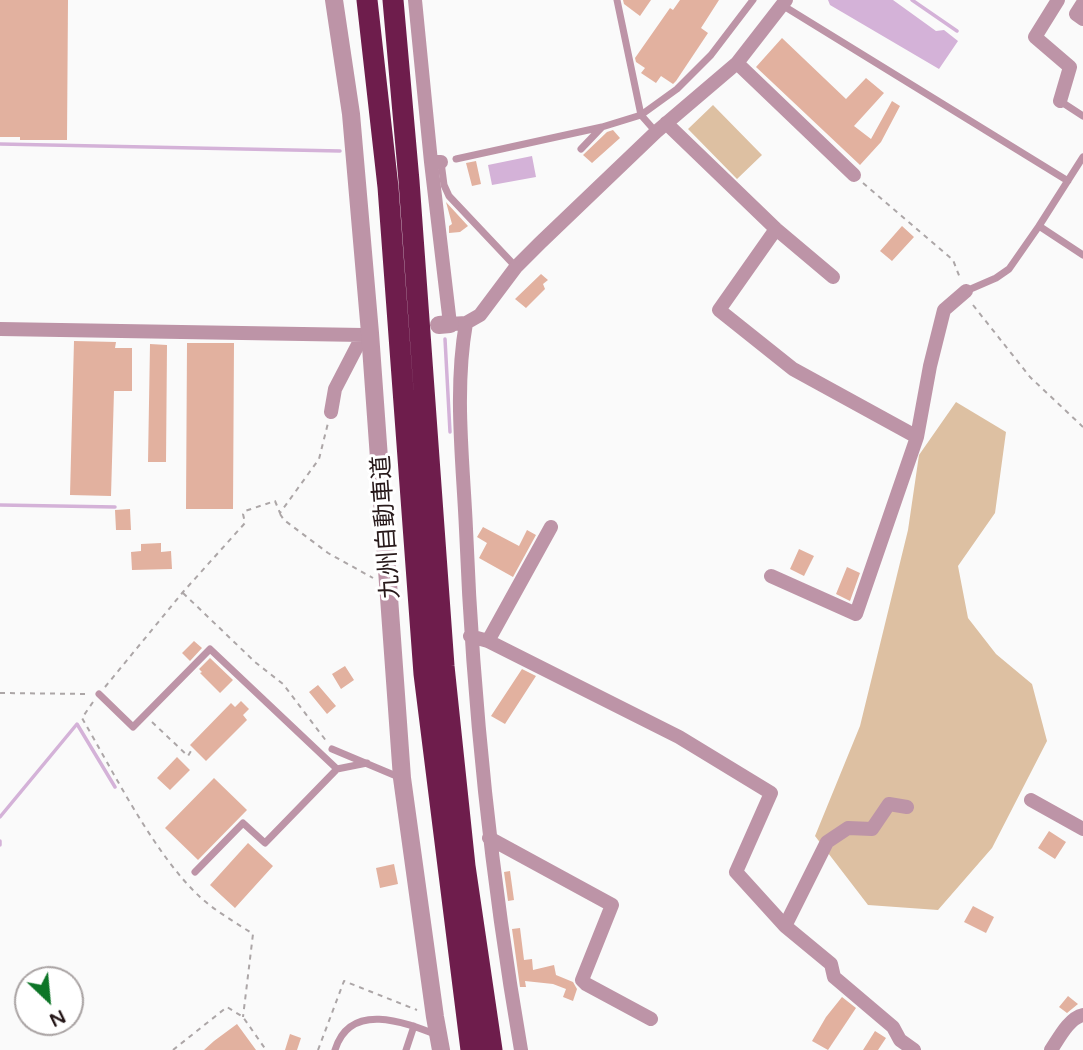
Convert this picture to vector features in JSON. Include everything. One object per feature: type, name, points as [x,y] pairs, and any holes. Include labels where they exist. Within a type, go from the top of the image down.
[{"type":"highway","name":"九州自動車道","points":[[367,0],[388,187],[424,674],[471,1050]]},
{"type":"highway","name":"九州自動車道","points":[[393,0],[410,194],[444,666],[465,866],[492,1050]]},
{"type":"street","points":[[334,0],[351,114],[402,778],[438,1034]]},
{"type":"street","points":[[415,0],[436,162],[452,324],[463,345],[460,408],[470,636],[489,838],[521,1050]]},
{"type":"street","points":[[1058,0],[1035,37],[1070,67],[1060,101]]},
{"type":"street","points":[[452,324],[480,315],[516,267],[661,127],[737,63],[784,3]]},
{"type":"street","points":[[1083,3],[1076,14],[1083,19]]},
{"type":"street","points":[[737,63],[855,175]]},
{"type":"street","points":[[661,127],[833,277]]},
{"type":"street","points":[[776,229],[719,310],[793,369],[917,437]]},
{"type":"street","points":[[771,576],[856,614],[917,437],[944,310],[966,291]]},
{"type":"street","points":[[0,329],[367,335],[389,331]]},
{"type":"street","points":[[331,412],[335,389],[367,335]]},
{"type":"street","points":[[488,641],[551,527]]},
{"type":"street","points":[[470,636],[488,641],[679,737],[771,793],[736,872],[785,926],[831,964],[834,977],[893,1027],[900,1040],[914,1050]]},
{"type":"street","points":[[1031,800],[1083,829]]},
{"type":"street","points":[[785,926],[827,842],[848,828],[872,829],[889,804],[907,807]]},
{"type":"street","points":[[489,838],[612,905],[582,980],[651,1019]]},
{"type":"street","points":[[1051,1050],[1071,1022],[1078,1015],[1083,1015]]},
{"type":"lane","points":[[617,0],[641,116],[661,127]]},
{"type":"lane","points":[[456,159],[641,116],[677,89],[711,55],[753,0]]},
{"type":"lane","points":[[784,3],[1068,181]]},
{"type":"lane","points":[[1060,101],[1083,116]]},
{"type":"lane","points":[[582,149],[602,127]]},
{"type":"lane","points":[[966,291],[1009,269],[1083,157]]},
{"type":"lane","points":[[436,162],[449,197],[516,267]]},
{"type":"lane","points":[[1038,226],[1083,255]]},
{"type":"lane","points":[[99,694],[134,727],[209,649],[337,769]]},
{"type":"lane","points":[[332,749],[402,778]]},
{"type":"lane","points":[[195,872],[243,822],[265,843],[337,769],[367,763]]},
{"type":"lane","points":[[335,1050],[343,1032],[366,1020],[403,1022],[438,1034]]},
{"type":"lane","points":[[406,1050],[414,1026]]},
{"type":"path","points":[[280,513],[319,459],[331,412]]},
{"type":"path","points":[[243,1017],[253,934],[200,897],[169,860],[131,803],[82,718],[183,592],[245,523],[245,511],[275,501],[284,520],[328,553],[361,569],[387,588]]},
{"type":"path","points":[[183,592],[255,662],[283,684],[332,749]]},
{"type":"path","points":[[0,693],[99,694]]},
{"type":"path","points":[[145,716],[187,756],[191,751]]},
{"type":"path","points":[[318,1050],[344,981],[438,1034]]},
{"type":"path","points":[[173,1050],[226,1007],[243,1017],[266,1050]]},
{"type":"shaded area","points":[[828,0],[893,0],[936,31],[944,30],[958,41],[939,69],[830,5]]},
{"type":"shaded area","points":[[713,105],[762,155],[737,179],[688,129]]},
{"type":"shaded area","points":[[532,156],[536,177],[492,185],[488,165]]},
{"type":"shaded area","points":[[956,402],[1006,432],[995,513],[958,566],[968,618],[996,654],[1032,684],[1047,741],[992,848],[938,910],[868,905],[815,836],[860,726],[908,530],[919,455]]},
{"type":"building","points":[[0,0],[68,0],[67,140],[20,140],[20,137],[0,137]]},
{"type":"building","points":[[623,0],[651,0],[640,16],[624,4]]},
{"type":"building","points":[[680,0],[719,0],[701,28],[708,33],[676,81],[673,84],[661,76],[656,83],[641,73],[645,68],[636,62],[635,58],[670,8],[673,10]]},
{"type":"building","points":[[782,38],[846,99],[866,78],[884,93],[854,126],[871,139],[892,101],[900,106],[881,142],[860,165],[756,67]]},
{"type":"building","points":[[613,130],[620,138],[592,163],[583,155],[607,132]]},
{"type":"building","points":[[476,161],[481,184],[472,186],[466,163]]},
{"type":"building","points":[[446,202],[468,226],[460,232],[449,233],[449,226],[452,224]]},
{"type":"building","points":[[902,226],[914,237],[892,261],[880,251]]},
{"type":"building","points":[[541,274],[548,280],[543,284],[545,289],[526,308],[515,299]]},
{"type":"building","points":[[74,341],[116,342],[115,348],[132,348],[132,391],[114,391],[111,496],[70,495]]},
{"type":"building","points":[[187,343],[234,343],[233,509],[186,509]]},
{"type":"building","points":[[150,344],[167,345],[166,462],[148,462]]},
{"type":"building","points":[[130,509],[131,530],[116,530],[115,510]]},
{"type":"building","points":[[483,527],[519,546],[527,530],[536,535],[513,577],[479,558],[487,543],[477,537]]},
{"type":"building","points":[[161,543],[161,552],[171,551],[172,569],[132,570],[131,552],[141,551],[141,544]]},
{"type":"building","points":[[799,549],[814,556],[804,576],[790,569]]},
{"type":"building","points":[[847,567],[860,573],[850,601],[836,594]]},
{"type":"building","points":[[194,641],[202,648],[190,661],[182,653]]},
{"type":"building","points":[[210,658],[233,680],[220,693],[200,673],[202,672],[199,669]]},
{"type":"building","points":[[345,666],[354,680],[341,689],[332,674]]},
{"type":"building","points":[[522,669],[536,676],[505,724],[491,716]]},
{"type":"building","points":[[318,685],[336,706],[327,714],[309,692]]},
{"type":"building","points":[[241,701],[249,709],[243,715],[247,720],[206,761],[190,745],[231,703],[235,707]]},
{"type":"building","points":[[177,757],[190,770],[170,790],[157,778]]},
{"type":"building","points":[[214,778],[247,810],[198,860],[165,828]]},
{"type":"building","points":[[1049,831],[1066,842],[1055,859],[1038,848]]},
{"type":"building","points":[[248,843],[273,866],[235,908],[210,885]]},
{"type":"building","points":[[394,864],[398,884],[380,888],[376,868]]},
{"type":"building","points":[[510,871],[514,900],[508,901],[504,872]]},
{"type":"building","points":[[973,906],[994,917],[986,933],[964,922]]},
{"type":"building","points":[[520,928],[524,960],[532,959],[533,970],[554,965],[556,975],[573,982],[577,989],[573,1001],[563,997],[566,989],[553,984],[525,981],[526,987],[520,987],[512,929]]},
{"type":"building","points":[[1068,996],[1078,1004],[1067,1013],[1059,1007]]},
{"type":"building","points":[[842,997],[856,1008],[828,1050],[812,1041]]},
{"type":"building","points":[[237,1024],[256,1050],[204,1050],[214,1041]]},
{"type":"building","points":[[875,1031],[886,1038],[878,1050],[863,1050]]},
{"type":"building","points":[[290,1034],[301,1038],[297,1050],[285,1050]]},
{"type":"waterway","points":[[912,0],[957,31]]},
{"type":"waterway","points":[[0,144],[340,151]]},
{"type":"waterway","points":[[445,339],[450,432]]},
{"type":"waterway","points":[[0,505],[115,507]]},
{"type":"waterway","points":[[0,817],[77,724],[115,787]]}]
